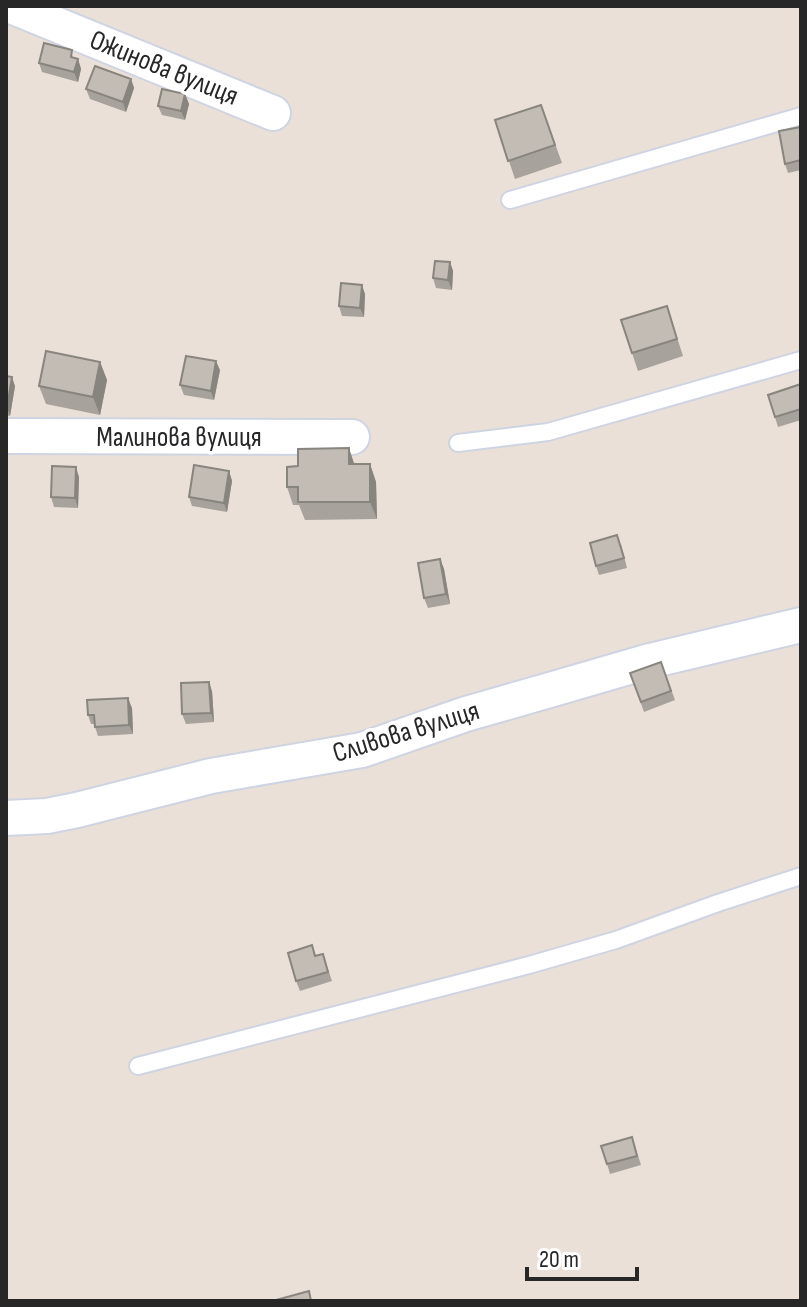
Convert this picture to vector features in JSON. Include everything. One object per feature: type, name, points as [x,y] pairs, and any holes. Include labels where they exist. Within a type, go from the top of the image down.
[{"type":"street","name":"Ожинова вулиця","points":[[11,6],[273,113]]},
{"type":"street","name":"Малинова вулиця","points":[[6,436],[352,437]]},
{"type":"street","name":"Сливова вулиця","points":[[6,818],[47,816],[211,776],[362,750],[466,714],[580,681],[801,625]]},
{"type":"lane","points":[[510,200],[801,116]]},
{"type":"lane","points":[[458,443],[548,432],[801,360]]},
{"type":"lane","points":[[138,1066],[529,965],[616,940],[801,876]]},
{"type":"building","points":[[44,43],[72,50],[71,57],[78,59],[74,72],[39,63]]},
{"type":"building","points":[[95,66],[131,79],[123,102],[86,89]]},
{"type":"building","points":[[162,89],[185,94],[181,111],[158,106]]},
{"type":"building","points":[[541,105],[555,145],[508,161],[495,120]]},
{"type":"building","points":[[801,127],[801,160],[785,164],[779,131]]},
{"type":"building","points":[[435,261],[450,262],[448,280],[433,278]]},
{"type":"building","points":[[341,283],[362,285],[360,308],[339,306]]},
{"type":"building","points":[[667,306],[677,339],[632,353],[621,320]]},
{"type":"building","points":[[46,351],[100,362],[93,397],[39,386]]},
{"type":"building","points":[[186,356],[216,361],[211,391],[180,385]]},
{"type":"building","points":[[6,376],[12,377],[7,407],[6,407]]},
{"type":"building","points":[[801,384],[801,409],[775,417],[768,395]]},
{"type":"building","points":[[349,448],[349,464],[370,464],[370,502],[298,502],[298,487],[287,487],[287,467],[298,466],[298,449]]},
{"type":"building","points":[[194,465],[229,471],[224,503],[189,497]]},
{"type":"building","points":[[52,466],[76,467],[75,498],[51,497]]},
{"type":"building","points":[[617,535],[624,558],[596,566],[590,543]]},
{"type":"building","points":[[440,559],[446,594],[424,598],[418,563]]},
{"type":"building","points":[[661,662],[671,691],[641,702],[630,673]]},
{"type":"building","points":[[209,682],[211,713],[182,714],[181,683]]},
{"type":"building","points":[[128,698],[129,725],[95,727],[94,715],[88,715],[87,700]]},
{"type":"building","points":[[312,945],[315,956],[323,954],[328,972],[296,981],[288,953]]},
{"type":"building","points":[[632,1137],[637,1156],[607,1164],[601,1146]]},
{"type":"building","points":[[309,1291],[311,1301],[276,1301],[276,1300]]}]
